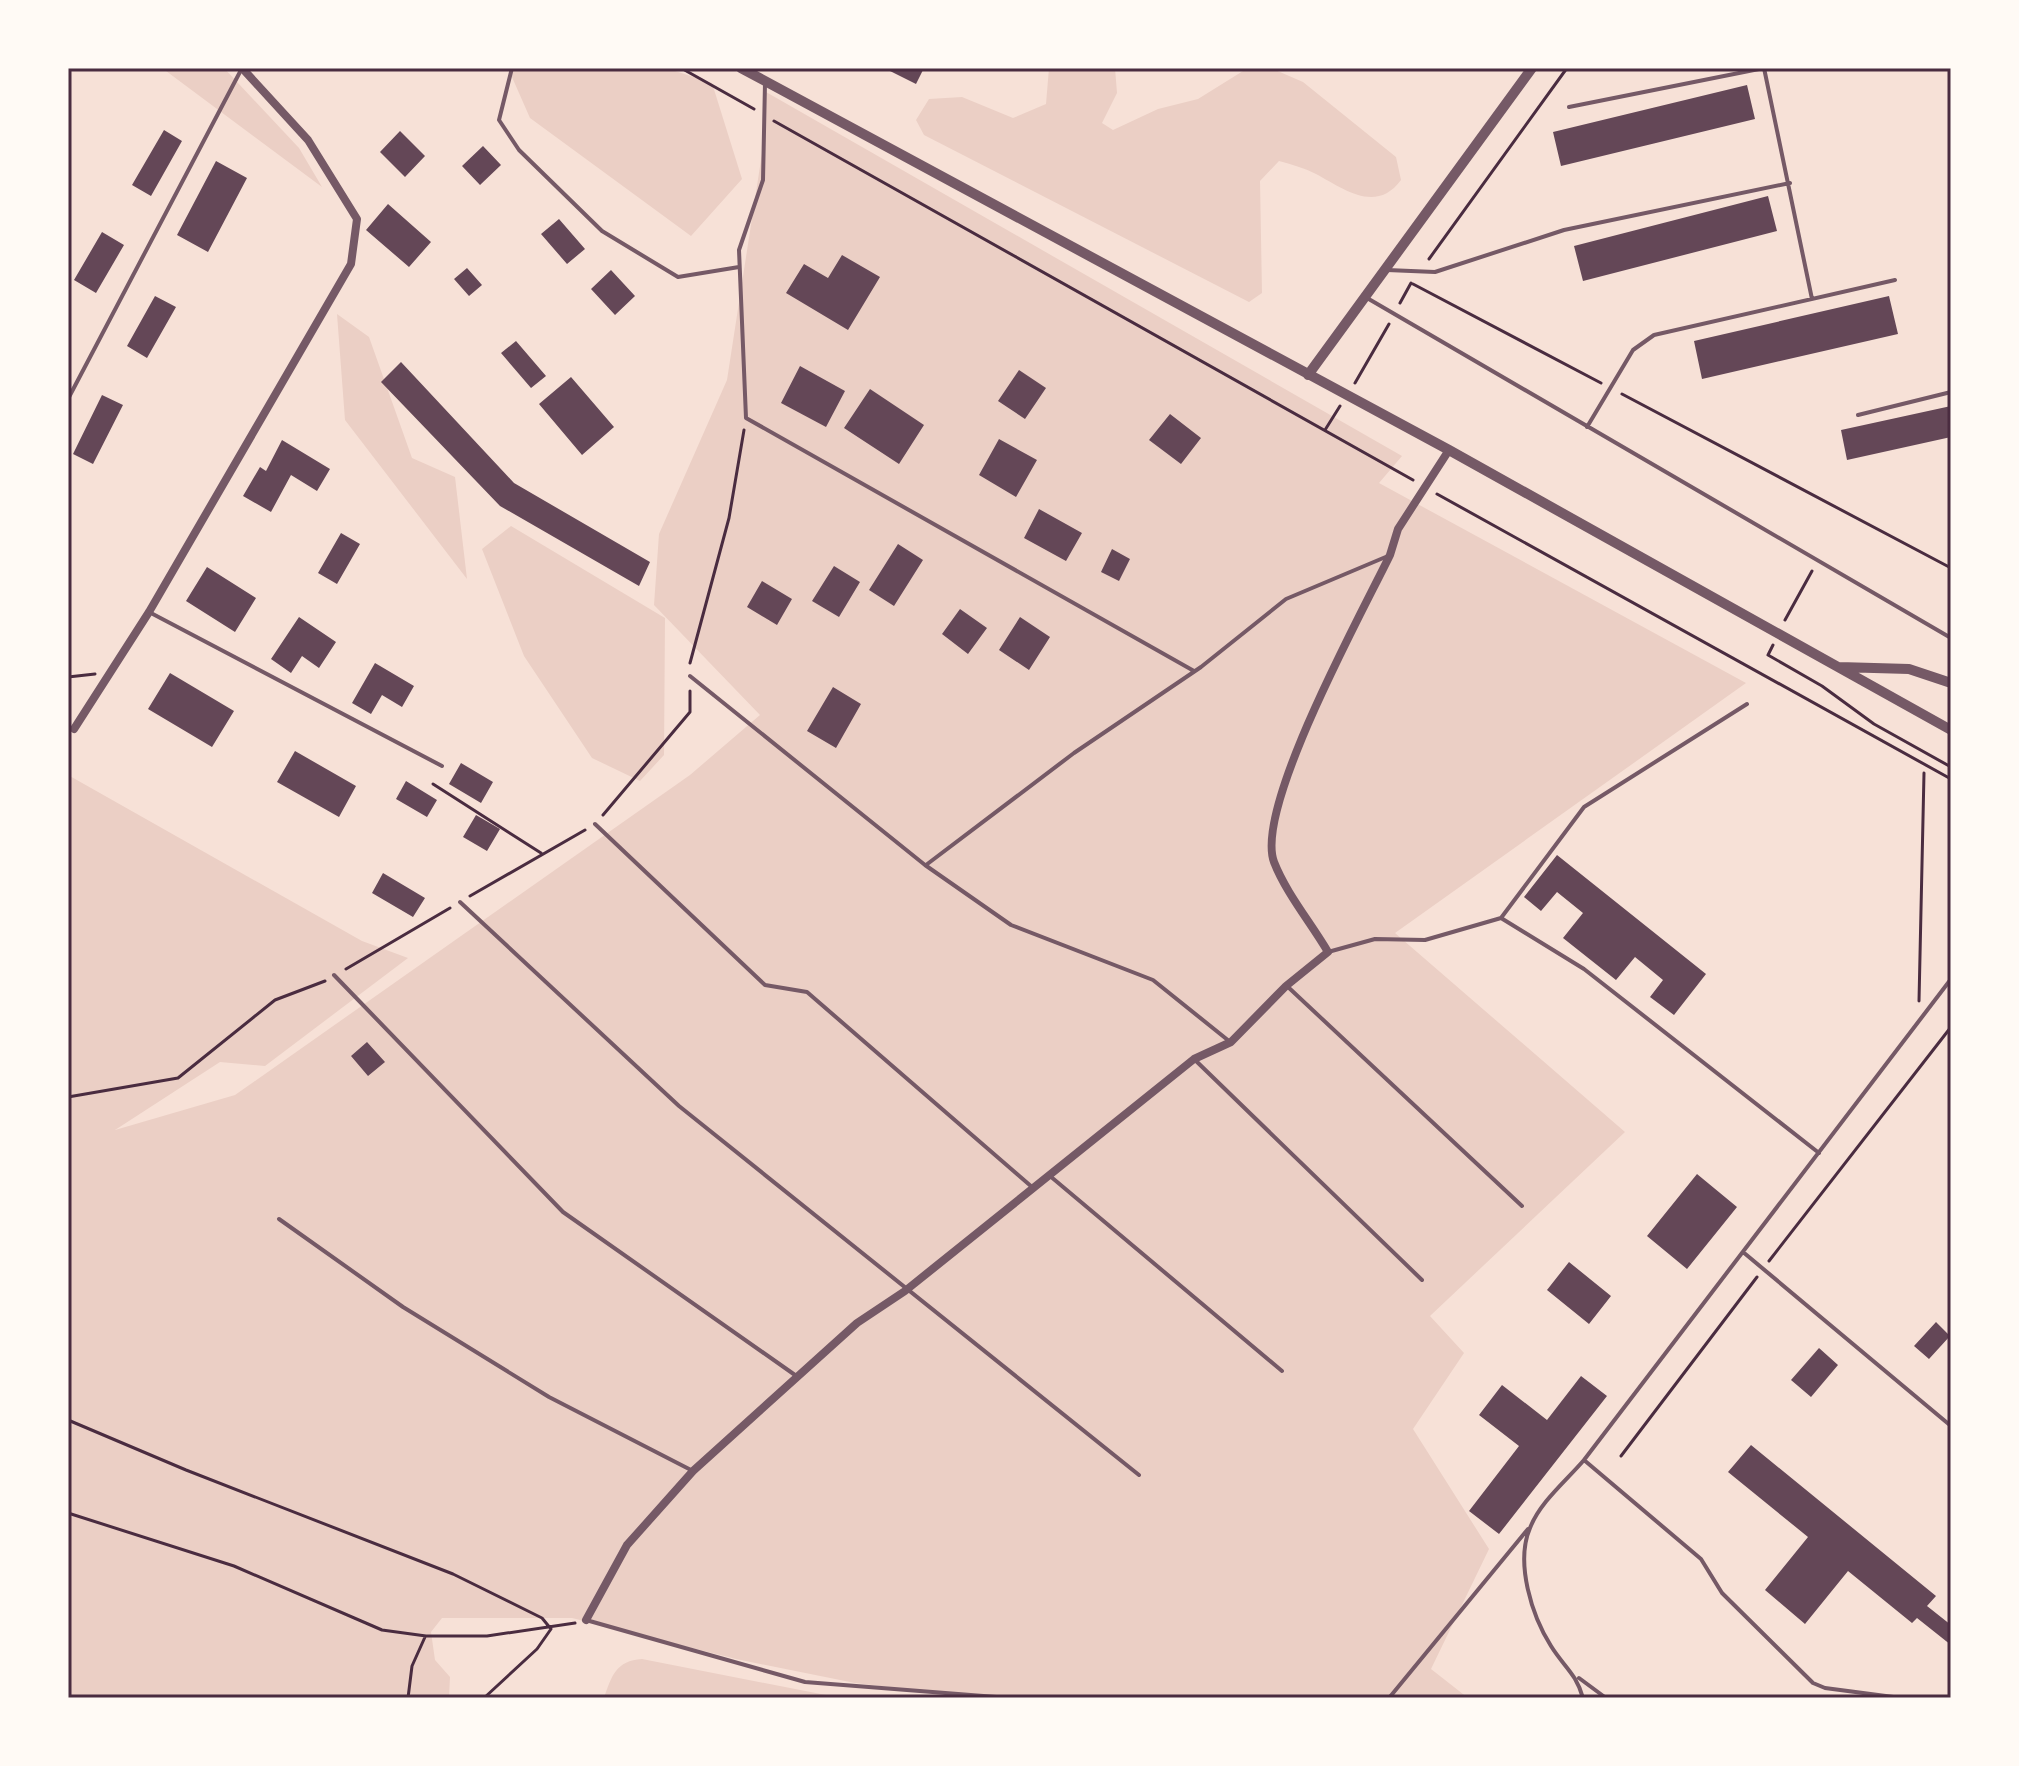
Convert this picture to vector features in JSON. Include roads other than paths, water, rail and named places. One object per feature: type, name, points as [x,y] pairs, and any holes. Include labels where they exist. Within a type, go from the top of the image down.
[{"type":"street","points":[[74,729],[149,612],[351,264],[357,219],[308,140],[242,68]]},
{"type":"street","points":[[741,68],[1449,450],[1951,730]]},
{"type":"street","points":[[1308,375],[1532,68]]},
{"type":"street","points":[[586,1620],[627,1545],[693,1471],[797,1377],[857,1323],[905,1291],[1194,1059],[1231,1042],[1286,986],[1328,952],[1273,860],[1272,834],[1289,767],[1390,555],[1398,529],[1449,450]]},
{"type":"street","points":[[1835,667],[1909,669],[1951,683]]},
{"type":"lane","points":[[68,399],[242,68]]},
{"type":"lane","points":[[512,68],[499,111],[506,134],[602,231],[678,277],[739,267]]},
{"type":"lane","points":[[1569,107],[1764,68],[1812,299]]},
{"type":"lane","points":[[765,81],[763,180],[739,250],[746,418],[1194,671]]},
{"type":"lane","points":[[1385,270],[1435,272],[1564,230],[1790,183]]},
{"type":"lane","points":[[1587,427],[1633,350],[1654,335],[1895,280]]},
{"type":"lane","points":[[1365,296],[1951,638]]},
{"type":"lane","points":[[1858,415],[1951,392]]},
{"type":"lane","points":[[925,865],[1074,753],[1194,671],[1286,599],[1390,555]]},
{"type":"lane","points":[[149,612],[442,766]]},
{"type":"lane","points":[[690,676],[925,865],[1011,925],[1153,980],[1231,1042]]},
{"type":"lane","points":[[1328,952],[1375,939],[1425,940],[1501,918],[1584,807],[1747,704]]},
{"type":"lane","points":[[595,824],[765,985],[807,992],[1032,1187]]},
{"type":"lane","points":[[460,902],[679,1106],[905,1291],[1139,1475]]},
{"type":"lane","points":[[1501,918],[1584,969],[1819,1153]]},
{"type":"lane","points":[[334,975],[563,1212],[797,1377]]},
{"type":"lane","points":[[1389,1698],[1584,1460],[1951,979]]},
{"type":"lane","points":[[1286,986],[1522,1206]]},
{"type":"lane","points":[[1194,1059],[1422,1280]]},
{"type":"lane","points":[[1048,1174],[1282,1371]]},
{"type":"lane","points":[[279,1219],[403,1307],[549,1397],[693,1471]]},
{"type":"lane","points":[[1743,1252],[1951,1426]]},
{"type":"lane","points":[[1584,1460],[1701,1559],[1722,1593],[1813,1683],[1825,1688],[1901,1698]]},
{"type":"lane","points":[[1530,1527],[1524,1556],[1530,1596],[1550,1644],[1577,1676],[1606,1698]]},
{"type":"lane","points":[[586,1620],[805,1682],[1009,1698]]},
{"type":"lane","points":[[1577,1676],[1583,1698]]}]
